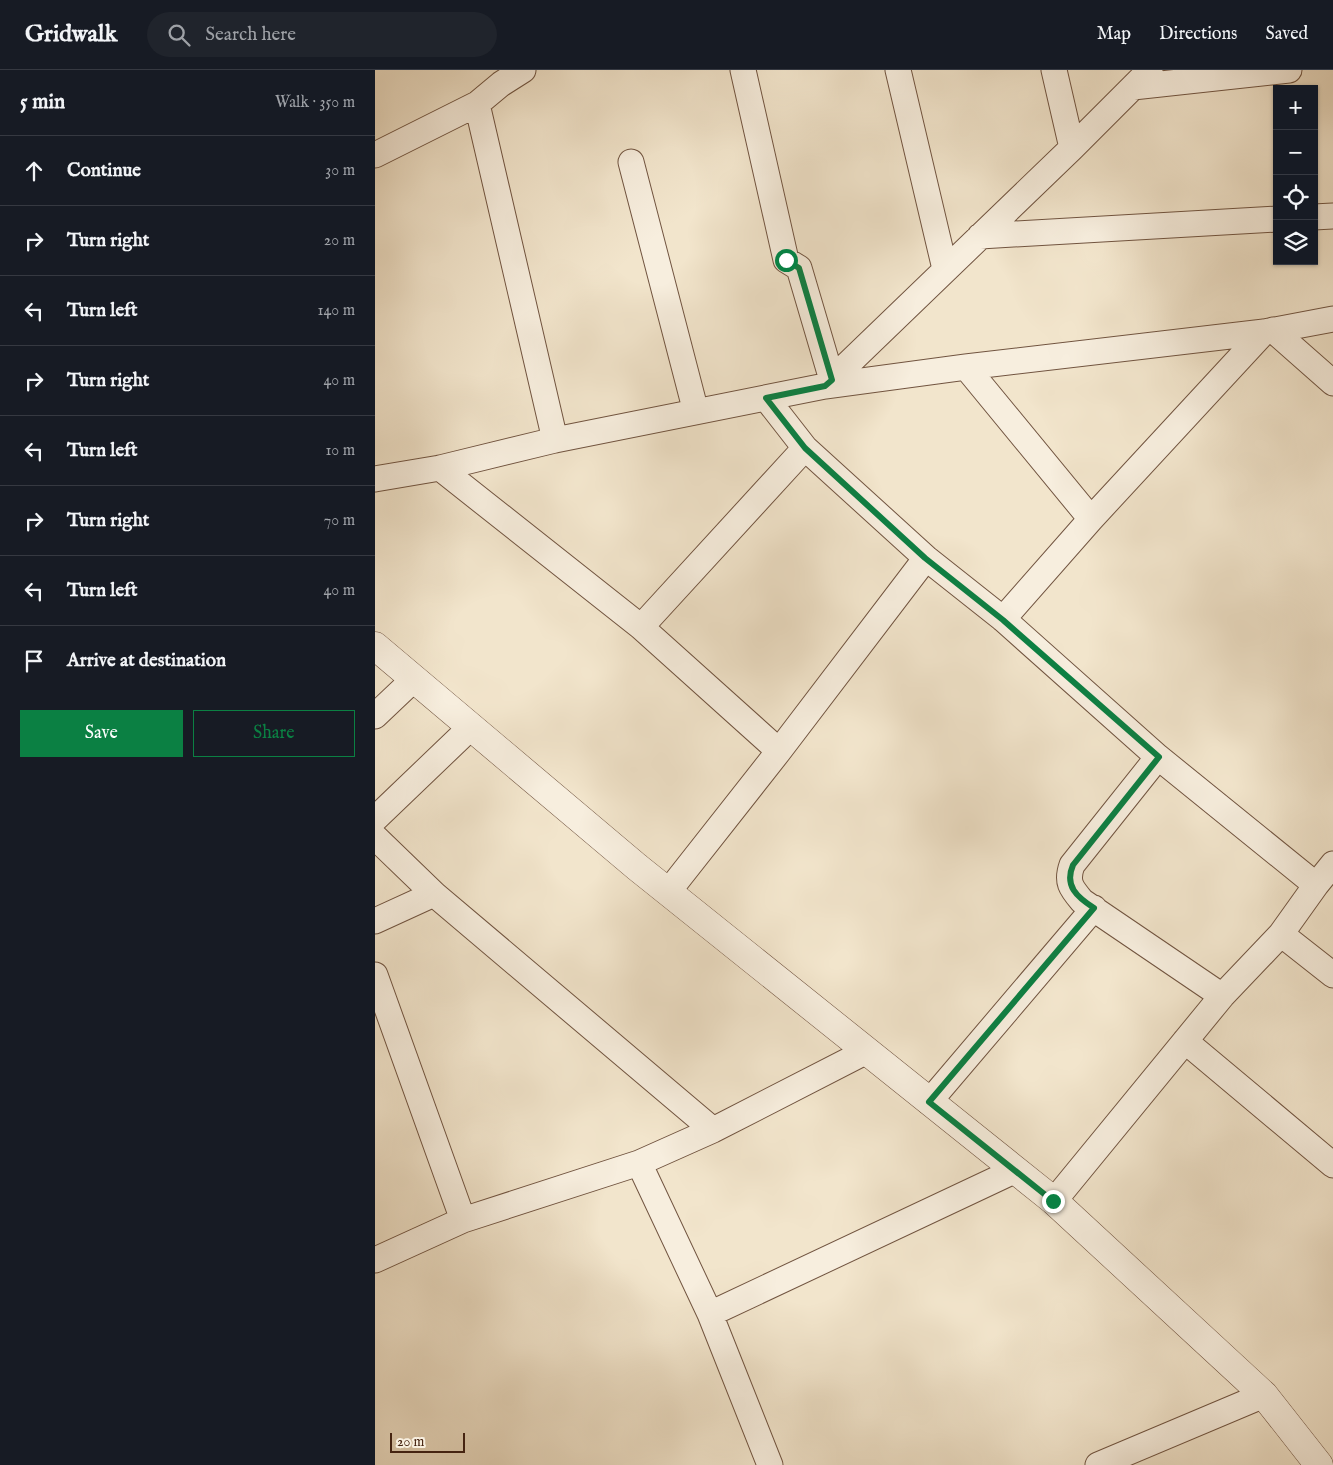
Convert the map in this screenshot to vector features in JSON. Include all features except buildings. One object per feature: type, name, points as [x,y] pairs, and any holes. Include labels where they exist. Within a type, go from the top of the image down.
[{"type":"street","points":[[375,155],[477,104],[497,77],[523,70]]},
{"type":"street","points":[[743,70],[786,260],[799,268],[829,383]]},
{"type":"street","points":[[898,70],[945,269]]},
{"type":"street","points":[[1054,70],[1072,148]]},
{"type":"street","points":[[829,383],[1150,70]]},
{"type":"street","points":[[1133,87],[1289,70]]},
{"type":"street","points":[[477,104],[555,440]]},
{"type":"street","points":[[631,162],[696,412]]},
{"type":"street","points":[[1318,217],[1333,216]]},
{"type":"street","points":[[980,236],[1273,219]]},
{"type":"street","points":[[375,479],[439,468],[555,440],[766,398],[829,383],[1269,331],[1333,319]]},
{"type":"street","points":[[1269,331],[1333,383]]},
{"type":"street","points":[[1003,620],[1091,519],[1269,331]]},
{"type":"street","points":[[966,367],[1091,519]]},
{"type":"street","points":[[766,398],[805,448],[925,558],[1003,620],[1159,757],[1316,884]]},
{"type":"street","points":[[641,627],[805,448]]},
{"type":"street","points":[[439,468],[641,627],[779,751]]},
{"type":"street","points":[[668,892],[779,751],[925,558]]},
{"type":"street","points":[[375,646],[637,868],[1053,1201],[1264,1394],[1319,1465]]},
{"type":"street","points":[[375,716],[414,679]]},
{"type":"street","points":[[375,818],[471,727]]},
{"type":"street","points":[[1159,757],[1073,865],[1069,874],[1070,884],[1082,901],[1222,996]]},
{"type":"street","points":[[375,837],[434,894],[713,1130]]},
{"type":"street","points":[[1053,1201],[1222,996],[1281,934],[1316,884],[1333,864]]},
{"type":"street","points":[[375,922],[434,894]]},
{"type":"street","points":[[929,1102],[1094,908]]},
{"type":"street","points":[[1281,934],[1333,975]]},
{"type":"street","points":[[375,975],[463,1220]]},
{"type":"street","points":[[1185,1041],[1333,1165]]},
{"type":"street","points":[[375,1260],[463,1220],[639,1162],[713,1130],[867,1051]]},
{"type":"street","points":[[639,1162],[710,1314],[770,1465]]},
{"type":"street","points":[[710,1314],[1016,1170]]},
{"type":"street","points":[[1098,1465],[1264,1394]]},
{"type":"route","points":[[786,260],[799,268],[832,380],[825,386],[766,398],[805,448],[925,558],[1003,620],[1159,757],[1073,865],[1069,874],[1070,884],[1075,893],[1082,901],[1094,908],[929,1102],[1053,1201]]}]
